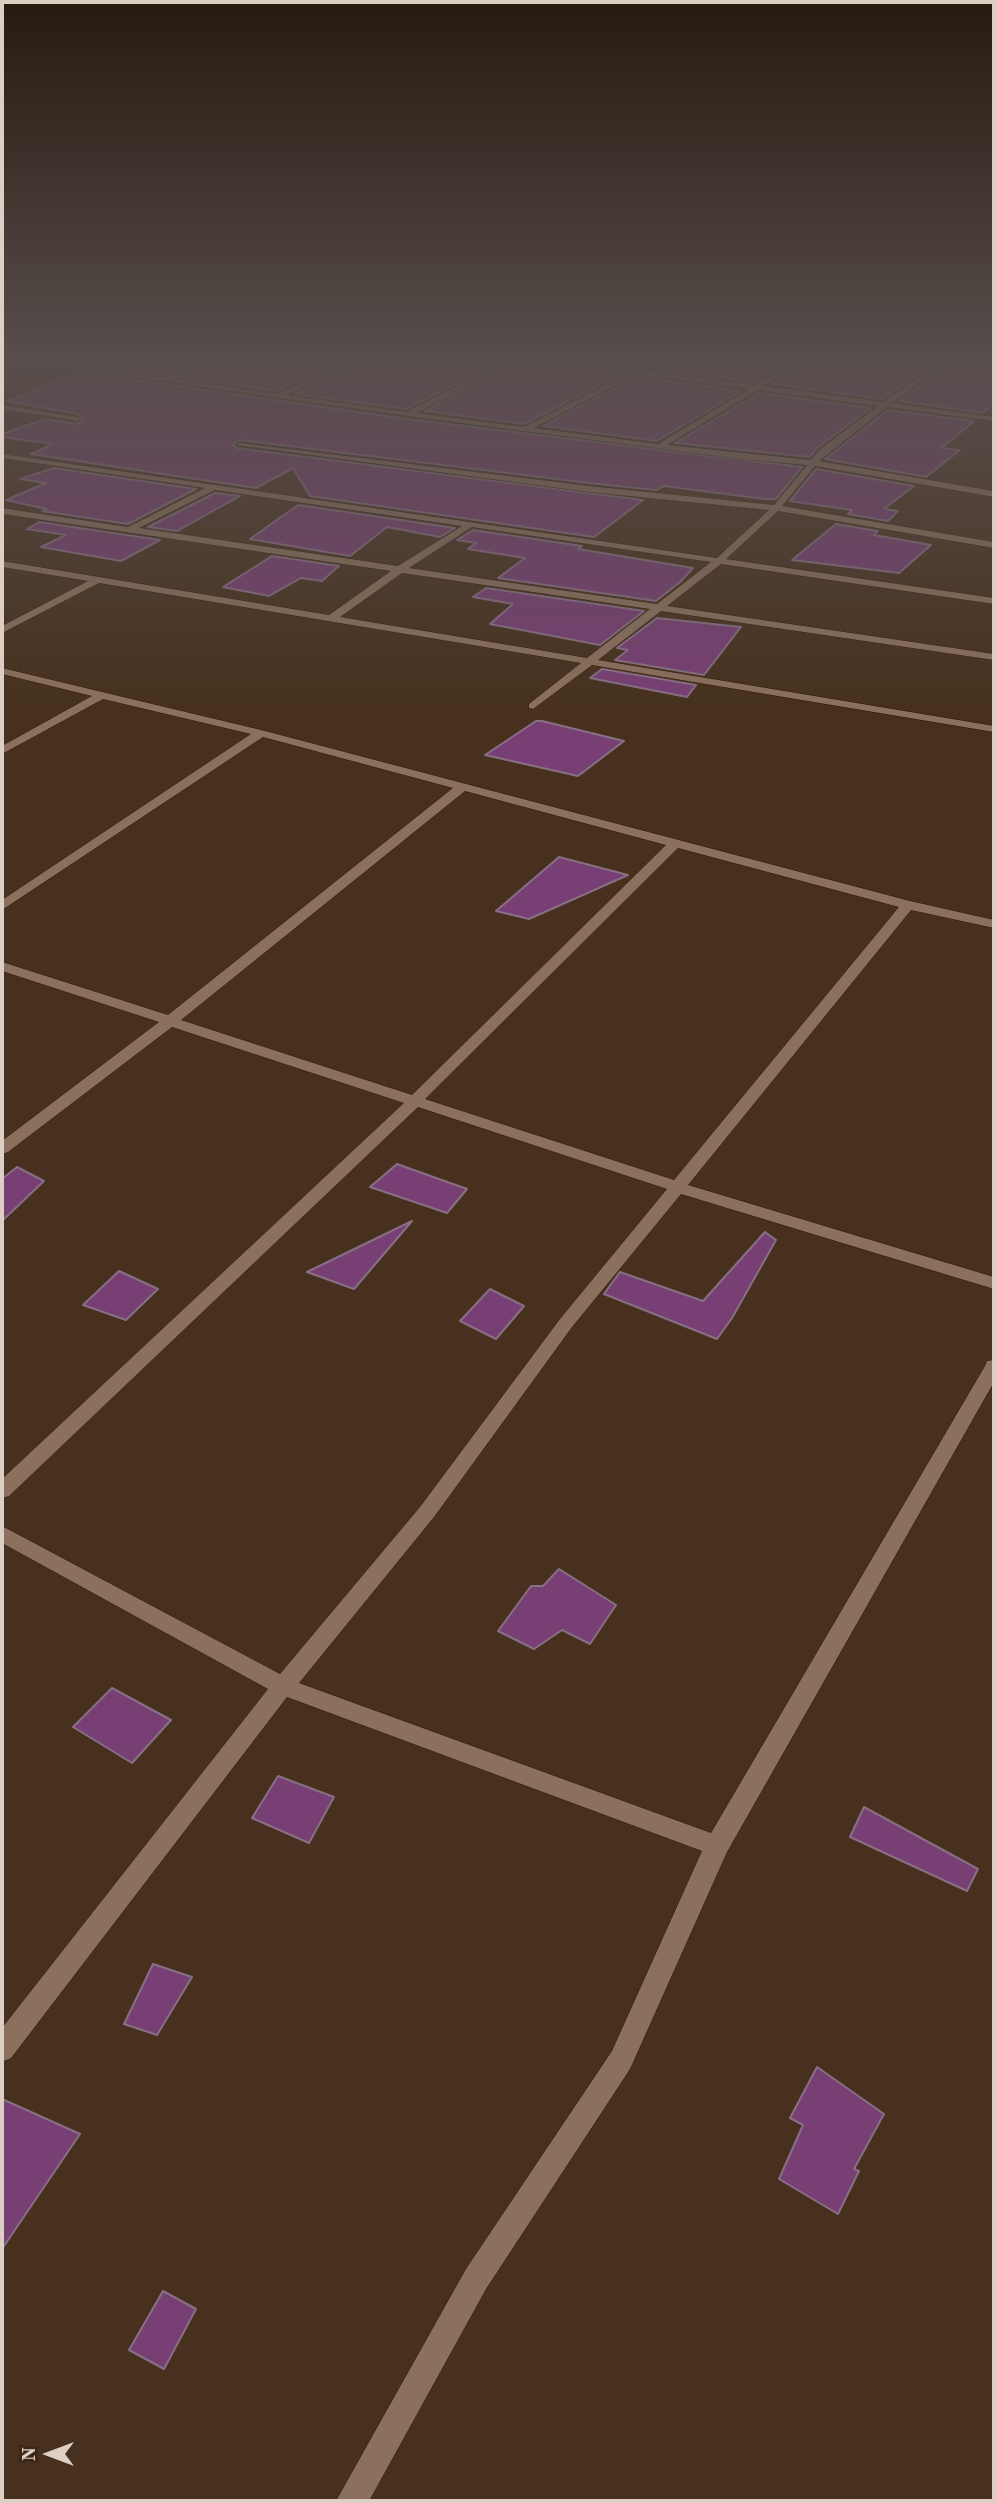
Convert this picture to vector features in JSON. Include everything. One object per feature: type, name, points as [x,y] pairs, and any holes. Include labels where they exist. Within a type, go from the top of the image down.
[{"type":"street","points":[[125,475],[721,559],[994,601]]},
{"type":"street","points":[[476,475],[776,508],[994,545]]},
{"type":"street","points":[[533,706],[721,559],[776,508],[804,475]]},
{"type":"street","points":[[883,475],[994,494]]},
{"type":"street","points":[[129,530],[212,488]]},
{"type":"street","points":[[2,511],[994,657]]},
{"type":"street","points":[[329,620],[399,569],[470,525]]},
{"type":"street","points":[[2,564],[994,729]]},
{"type":"street","points":[[2,630],[97,580]]},
{"type":"street","points":[[2,671],[261,733],[908,905],[994,923]]},
{"type":"street","points":[[2,751],[100,696]]},
{"type":"street","points":[[2,906],[261,733]]},
{"type":"street","points":[[2,1149],[169,1022],[463,786]]},
{"type":"street","points":[[2,1491],[414,1102],[676,842]]},
{"type":"street","points":[[2,2049],[283,1686],[427,1512],[566,1323],[908,905]]},
{"type":"street","points":[[2,966],[677,1188],[994,1283]]},
{"type":"street","points":[[352,2501],[476,2279],[621,2060],[717,1846],[994,1366]]},
{"type":"street","points":[[2,1534],[283,1686],[717,1846]]},
{"type":"building","points":[[33,475],[100,475],[196,489],[128,524],[42,511],[47,509],[6,500],[46,483],[20,479]]},
{"type":"building","points":[[169,475],[280,475],[256,488]]},
{"type":"building","points":[[297,475],[446,475],[643,500],[594,537],[310,496]]},
{"type":"building","points":[[523,475],[796,475],[776,499],[664,486],[656,490]]},
{"type":"building","points":[[811,475],[849,475],[914,486],[884,509],[898,511],[888,521],[848,514],[852,510],[790,501]]},
{"type":"building","points":[[215,493],[240,496],[177,531],[148,527]]},
{"type":"building","points":[[298,505],[455,528],[440,537],[387,527],[350,556],[250,539]]},
{"type":"building","points":[[39,522],[160,540],[121,561],[41,547],[66,535],[27,529]]},
{"type":"building","points":[[836,524],[878,531],[874,535],[931,545],[899,573],[792,560]]},
{"type":"building","points":[[473,530],[582,546],[578,549],[693,568],[656,601],[498,578],[525,558],[468,549],[476,543],[457,540]]},
{"type":"building","points":[[272,556],[339,566],[322,581],[301,578],[269,596],[223,587]]},
{"type":"building","points":[[486,588],[644,611],[600,645],[490,624],[513,604],[473,597]]},
{"type":"building","points":[[657,618],[741,627],[704,675],[615,660],[628,650],[617,648]]},
{"type":"building","points":[[602,669],[696,685],[687,697],[590,678]]},
{"type":"building","points":[[536,721],[624,741],[578,776],[485,755]]},
{"type":"building","points":[[559,857],[628,875],[529,919],[496,911]]},
{"type":"building","points":[[397,1164],[467,1189],[447,1213],[370,1187]]},
{"type":"building","points":[[17,1167],[44,1181],[2,1221],[2,1179]]},
{"type":"building","points":[[412,1221],[354,1289],[307,1272]]},
{"type":"building","points":[[765,1232],[776,1240],[732,1318],[717,1339],[604,1294],[620,1272],[703,1301]]},
{"type":"building","points":[[119,1271],[158,1289],[126,1320],[83,1305]]},
{"type":"building","points":[[490,1289],[524,1306],[496,1339],[460,1321]]},
{"type":"building","points":[[559,1569],[616,1605],[590,1644],[562,1630],[534,1649],[498,1631],[531,1586],[543,1586]]},
{"type":"building","points":[[112,1688],[171,1720],[132,1763],[73,1727]]},
{"type":"building","points":[[278,1776],[334,1797],[309,1843],[252,1818]]},
{"type":"building","points":[[864,1807],[978,1869],[967,1891],[850,1837]]},
{"type":"building","points":[[153,1964],[192,1977],[157,2035],[124,2024]]},
{"type":"building","points":[[817,2067],[884,2114],[854,2169],[859,2171],[838,2214],[779,2179],[803,2125],[790,2118]]},
{"type":"building","points":[[2,2099],[80,2134],[2,2249]]},
{"type":"building","points":[[163,2291],[196,2309],[164,2369],[129,2350]]}]
